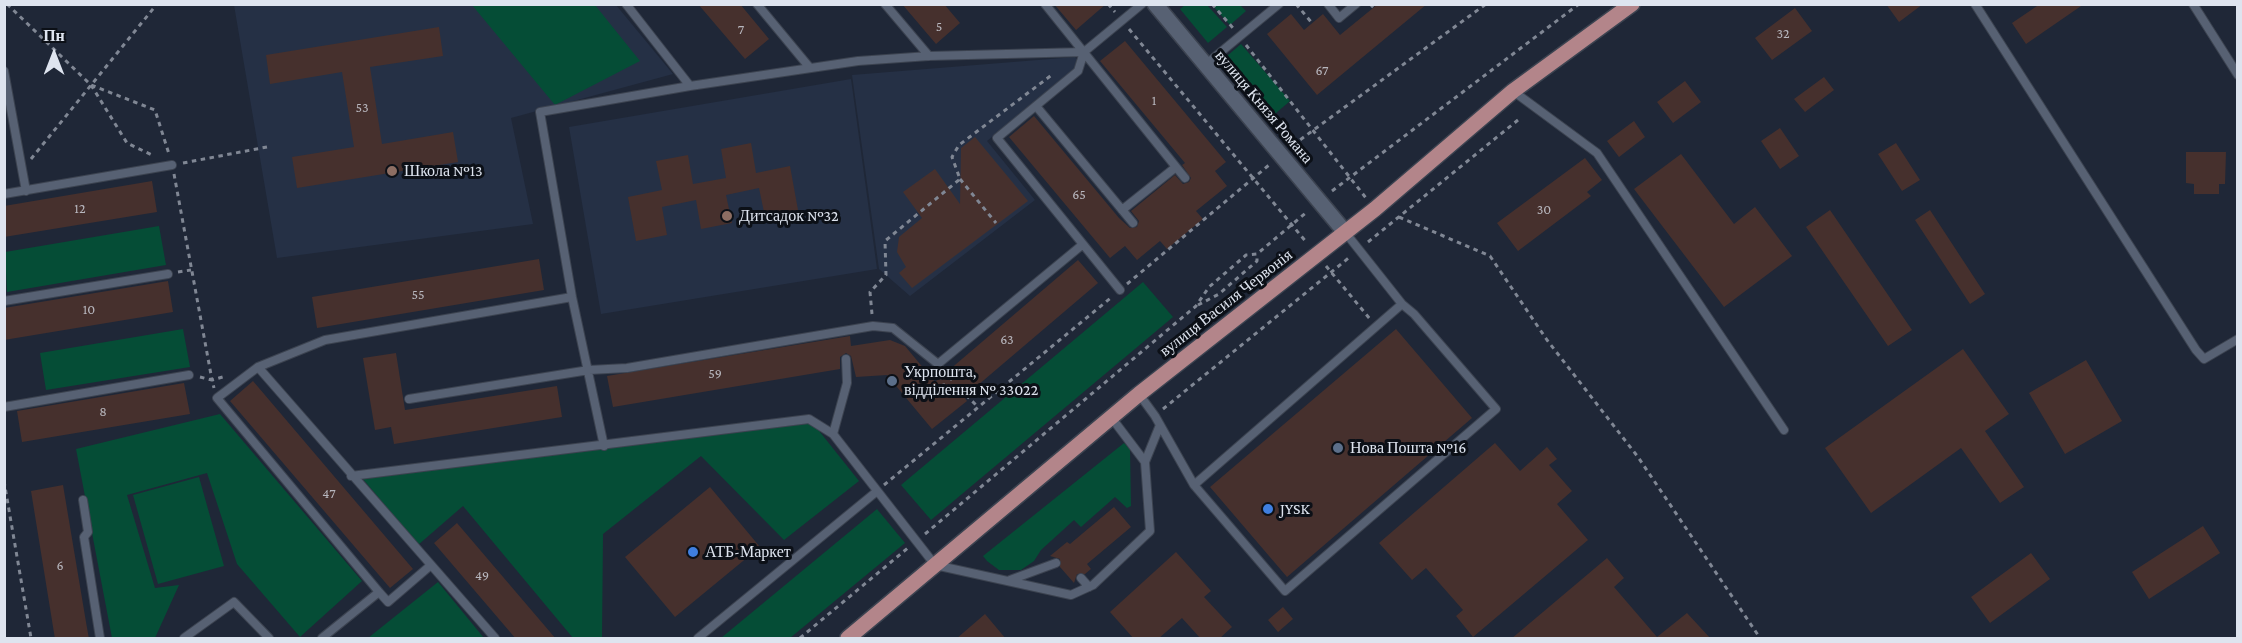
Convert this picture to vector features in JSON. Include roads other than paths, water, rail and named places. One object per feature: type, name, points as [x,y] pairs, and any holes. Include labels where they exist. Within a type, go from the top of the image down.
[{"type":"main road","name":"вулиця Василя Червонія","points":[[848,639],[1111,417],[1375,209],[1513,91],[1632,4]]},
{"type":"street","name":"вулиця Князя Романа","points":[[1155,4],[1345,232]]},
{"type":"lane","points":[[626,4],[690,86]]},
{"type":"lane","points":[[756,4],[810,68]]},
{"type":"lane","points":[[885,4],[929,56]]},
{"type":"lane","points":[[1045,4],[1185,178]]},
{"type":"lane","points":[[1120,290],[996,138],[1078,71],[1084,52],[1142,4]]},
{"type":"lane","points":[[1205,64],[1279,4]]},
{"type":"lane","points":[[1328,4],[1339,18],[1356,4]]},
{"type":"lane","points":[[1975,4],[2196,350],[2204,359],[2238,339]]},
{"type":"lane","points":[[2193,4],[2238,75]]},
{"type":"lane","points":[[604,446],[572,297],[540,112],[810,68],[929,56],[1084,52]]},
{"type":"lane","points":[[4,71],[26,191]]},
{"type":"lane","points":[[1513,91],[1597,153],[1784,430]]},
{"type":"lane","points":[[1036,106],[1132,223]]},
{"type":"lane","points":[[4,194],[172,165]]},
{"type":"lane","points":[[1122,210],[1176,167]]},
{"type":"lane","points":[[1139,394],[1155,416],[1194,485],[1285,591],[1496,410],[1414,314],[1402,304],[1345,232]]},
{"type":"lane","points":[[408,399],[589,369],[627,368],[842,334],[873,326],[893,328],[938,364],[1082,245]]},
{"type":"lane","points":[[4,301],[168,274]]},
{"type":"lane","points":[[431,566],[388,602],[217,398],[258,367],[334,338],[572,297]]},
{"type":"lane","points":[[1194,485],[1402,304]]},
{"type":"lane","points":[[833,434],[848,383],[846,359]]},
{"type":"lane","points":[[258,367],[495,639]]},
{"type":"lane","points":[[4,407],[189,375]]},
{"type":"lane","points":[[1111,417],[1144,462]]},
{"type":"lane","points":[[351,476],[809,419],[833,434],[935,565],[1071,595],[1089,587],[1150,531],[1144,462],[1160,425]]},
{"type":"lane","points":[[698,639],[876,492]]},
{"type":"lane","points":[[82,500],[88,532],[84,537],[100,639]]},
{"type":"lane","points":[[1009,580],[1056,563]]},
{"type":"lane","points":[[1081,578],[1089,587]]},
{"type":"lane","points":[[322,639],[379,592]]},
{"type":"lane","points":[[184,639],[234,602],[269,639]]},
{"type":"place","name":"Школа №13","points":[[392,171]]},
{"type":"place","name":"Дитсадок №32","points":[[727,216]]},
{"type":"place","name":"Укрпошта, відділення № 33022","points":[[892,381]]},
{"type":"place","name":"Нова Пошта №16","points":[[1338,448]]},
{"type":"place","name":"JYSK","points":[[1268,509]]},
{"type":"place","name":"АТБ-Маркет","points":[[693,552]]}]
